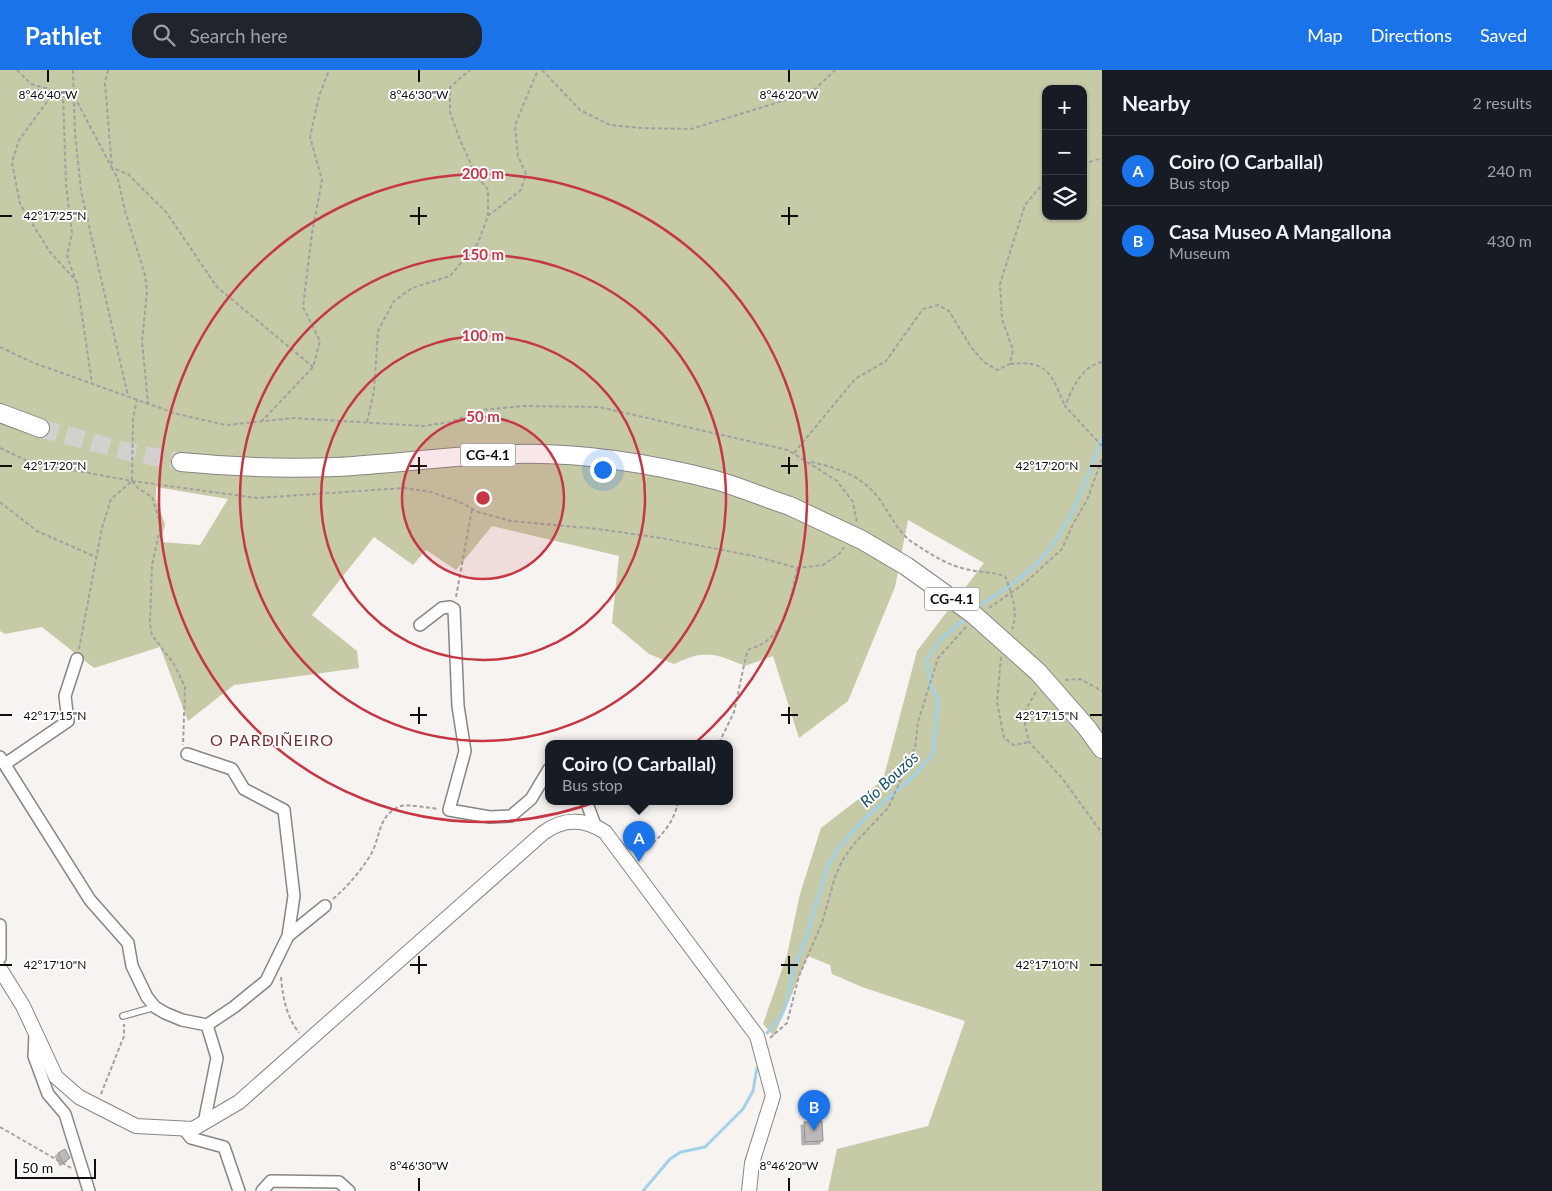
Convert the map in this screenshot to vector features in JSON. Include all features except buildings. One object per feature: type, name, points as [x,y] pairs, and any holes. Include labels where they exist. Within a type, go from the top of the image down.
[{"type":"highway","points":[[0,413],[40,428]]},
{"type":"highway","name":"CG-4.1","points":[[181,462],[232,468],[336,467],[421,459],[514,454],[576,456],[640,463],[706,478],[790,506],[862,540],[906,566],[974,614],[1038,672],[1087,728],[1102,750]]},
{"type":"street","points":[[420,624],[442,608],[450,607],[454,610],[458,706],[465,751],[449,810],[490,817],[510,816],[530,800],[545,776]]},
{"type":"street","points":[[77,659],[66,696],[68,721],[3,761],[90,900],[128,943],[132,966],[147,997],[155,1007],[182,1020],[207,1025],[234,1007],[266,981],[288,936],[294,896],[284,810],[244,789],[232,769],[187,754]]},
{"type":"street","points":[[588,805],[595,825]]},
{"type":"street","points":[[0,970],[23,1006],[56,1077],[79,1098],[136,1126],[193,1129],[239,1102],[543,833],[562,822],[574,821],[595,825],[605,832],[629,863],[757,1036],[773,1096],[752,1163],[749,1191]]},
{"type":"street","points":[[288,936],[325,906]]},
{"type":"street","points":[[0,925],[0,958]]},
{"type":"street","points":[[204,1123],[217,1058],[207,1025]]},
{"type":"street","points":[[35,1034],[34,1056],[48,1094],[64,1114],[89,1191]]},
{"type":"street","points":[[183,1128],[191,1138],[224,1147],[239,1191]]},
{"type":"street","points":[[262,1191],[271,1181],[339,1182],[349,1191]]},
{"type":"lane","points":[[124,1016],[155,1007]]},
{"type":"path","points":[[17,70],[31,84],[74,96],[118,179],[145,275],[147,291],[142,341],[148,403]]},
{"type":"path","points":[[73,70],[75,133],[81,191],[128,396]]},
{"type":"path","points":[[108,70],[106,83],[112,168]]},
{"type":"path","points":[[261,422],[313,367],[320,342],[303,307],[312,234],[322,180],[310,137],[319,96],[329,70]]},
{"type":"path","points":[[461,70],[464,76]]},
{"type":"path","points":[[367,422],[374,391],[378,331],[394,301],[412,288],[450,276],[478,243],[488,216],[488,190],[475,173],[450,112],[450,87],[470,70]]},
{"type":"path","points":[[488,216],[521,190],[526,174],[518,156],[515,124],[538,70]]},
{"type":"path","points":[[542,70],[580,110],[610,125],[691,129],[812,92],[835,70]]},
{"type":"path","points":[[54,91],[19,140],[12,162],[20,204],[50,252],[76,282]]},
{"type":"path","points":[[63,93],[66,186],[72,233],[67,256],[76,282],[92,384]]},
{"type":"path","points":[[1087,163],[1102,158]]},
{"type":"path","points":[[112,168],[128,174],[166,212],[218,287],[313,367]]},
{"type":"path","points":[[1010,364],[1013,350],[1002,319],[1000,284],[1025,204],[1042,185]]},
{"type":"path","points":[[794,453],[855,379],[886,361],[923,309],[938,305],[949,311],[966,341],[984,362],[997,370],[1010,364],[1029,362],[1046,370],[1056,383],[1065,406],[1102,446]]},
{"type":"path","points":[[0,347],[34,363],[177,414],[226,425],[294,418],[423,426],[450,422],[490,409],[523,406],[599,407],[740,438],[794,453],[837,481],[853,502],[857,522],[853,531]]},
{"type":"path","points":[[1065,406],[1076,381],[1091,364],[1102,362]]},
{"type":"path","points":[[137,399],[133,418],[132,481],[138,488],[152,497],[161,525],[152,565],[150,624],[152,635],[174,664],[185,687],[185,733],[182,750],[187,754]]},
{"type":"path","points":[[0,448],[30,462],[132,481],[257,498],[404,488],[431,492],[472,509],[511,521],[598,529],[661,538],[758,557],[797,568],[824,565],[839,554],[850,540]]},
{"type":"path","points":[[984,612],[1046,565],[1062,549],[1073,524],[1087,500],[1102,459]]},
{"type":"path","points":[[808,461],[836,467],[863,481],[910,541],[958,567],[1005,576],[1011,592],[1015,621],[1011,630]]},
{"type":"path","points":[[77,659],[102,528],[111,499],[132,481]]},
{"type":"path","points":[[0,502],[37,531],[96,557]]},
{"type":"path","points":[[454,610],[472,509]]},
{"type":"path","points":[[720,740],[734,712],[749,649],[762,646],[776,633],[785,618],[797,568]]},
{"type":"path","points":[[759,1043],[776,1034],[787,1023],[799,976],[822,923],[834,876],[853,845],[888,808],[915,748],[918,722],[938,658],[969,624]]},
{"type":"path","points":[[1004,649],[998,676],[997,702],[1004,738],[1014,745],[1029,742]]},
{"type":"path","points":[[1063,680],[1080,679],[1102,691]]},
{"type":"path","points":[[1042,688],[1036,692],[1026,709],[1025,725],[1029,742],[1062,778],[1102,833]]},
{"type":"path","points":[[325,906],[356,878],[372,853],[378,830],[386,816],[402,805],[449,810]]},
{"type":"path","points":[[629,863],[657,840],[671,824],[677,805]]},
{"type":"path","points":[[279,955],[284,1003],[290,1020],[298,1031]]},
{"type":"path","points":[[96,1106],[124,1036],[124,1016]]},
{"type":"path","points":[[0,1127],[84,1175]]},
{"type":"green space","points":[[0,70],[1102,70],[1102,1191],[828,1191],[837,1149],[928,1126],[965,1021],[862,987],[832,974],[830,965],[808,956],[774,1036],[763,1024],[787,955],[800,894],[821,828],[883,780],[917,651],[984,563],[908,520],[895,587],[848,701],[799,738],[773,656],[745,666],[710,654],[694,656],[674,664],[649,654],[612,623],[619,556],[492,526],[456,570],[426,550],[413,565],[374,537],[312,615],[357,651],[359,668],[234,685],[188,721],[160,647],[94,668],[42,627],[5,634],[0,631]],"holes":[[[156,487],[228,499],[200,545],[161,542],[165,524],[156,499]]]},
{"type":"waterway","name":"Río Bouzós","points":[[976,608],[1027,572],[1052,546],[1077,502],[1102,439]]},
{"type":"waterway","name":"Río Bouzós","points":[[767,1033],[781,1017],[787,1002],[793,970],[805,941],[827,868],[837,850],[863,820],[915,775],[933,754],[938,699],[930,685],[927,659],[940,640],[966,618]]},
{"type":"waterway","name":"Río Bouzós","points":[[643,1191],[670,1159],[681,1152],[705,1147],[743,1109],[753,1091],[757,1068]]},
{"type":"tunnel","points":[[40,428],[121,450],[181,462]]},
{"type":"place","name":"Coiro (O Carballal)","points":[[639,862]]},
{"type":"place","name":"Casa Museo A Mangallona","points":[[814,1131]]},
{"type":"district","name":"O PARDIÑEIRO","points":[[272,740]]}]
